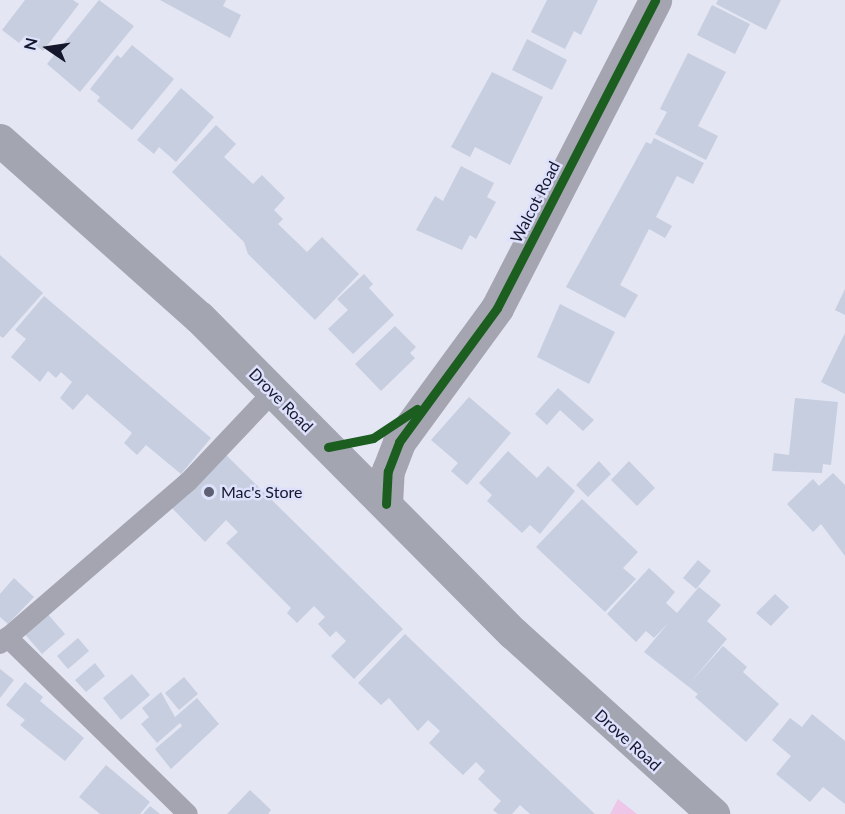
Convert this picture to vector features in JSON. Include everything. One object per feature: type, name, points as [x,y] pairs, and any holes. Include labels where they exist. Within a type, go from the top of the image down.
[{"type":"main road","name":"Drove Road","points":[[0,140],[144,266],[577,694],[713,814]]},
{"type":"street","name":"Walcot Road","points":[[386,504],[393,454],[423,405],[497,308],[655,0]]},
{"type":"lane","points":[[188,814],[3,640],[188,483],[273,392]]},
{"type":"shaded area","points":[[618,799],[637,814],[610,814]]},
{"type":"building","points":[[25,0],[73,0],[79,4],[43,51],[24,37],[19,43],[2,30]]},
{"type":"building","points":[[99,0],[134,26],[80,92],[47,64]]},
{"type":"building","points":[[160,0],[226,0],[223,6],[241,15],[230,38]]},
{"type":"building","points":[[547,0],[598,0],[581,35],[574,31],[565,49],[531,32]]},
{"type":"building","points":[[718,0],[781,0],[766,30],[716,4]]},
{"type":"building","points":[[712,5],[750,24],[735,54],[697,35]]},
{"type":"building","points":[[527,39],[567,60],[552,90],[512,70]]},
{"type":"building","points":[[132,45],[174,79],[132,130],[97,101],[100,97],[90,89],[117,55],[121,58]]},
{"type":"building","points":[[688,53],[726,72],[698,126],[718,136],[706,160],[655,134],[667,112],[660,109]]},
{"type":"building","points":[[492,72],[543,97],[510,165],[475,147],[470,157],[451,147]]},
{"type":"building","points":[[181,88],[214,117],[176,162],[159,147],[154,154],[137,140]]},
{"type":"building","points":[[216,125],[236,144],[224,157],[253,184],[262,175],[285,198],[274,210],[283,219],[278,224],[307,252],[322,237],[359,274],[315,320],[248,254],[244,242],[172,172]]},
{"type":"building","points":[[654,138],[704,163],[693,184],[677,176],[656,217],[672,226],[665,238],[649,229],[620,285],[638,295],[625,318],[566,287],[646,142],[651,144]]},
{"type":"building","points":[[461,166],[494,183],[487,197],[496,202],[476,239],[470,235],[462,250],[416,230],[435,196],[443,201]]},
{"type":"building","points":[[0,255],[43,293],[3,338],[0,336]]},
{"type":"building","points":[[364,274],[373,284],[369,288],[394,315],[353,354],[328,329],[348,310],[337,299]]},
{"type":"building","points":[[845,289],[845,315],[835,310]]},
{"type":"building","points":[[44,296],[211,438],[181,474],[146,445],[137,455],[124,443],[132,433],[87,394],[73,410],[60,398],[72,382],[61,372],[56,378],[48,371],[40,382],[11,357],[26,339],[15,330]]},
{"type":"building","points":[[560,304],[615,332],[589,384],[537,357]]},
{"type":"building","points":[[395,326],[416,347],[410,353],[415,358],[381,391],[355,364]]},
{"type":"building","points":[[845,333],[845,394],[821,382]]},
{"type":"building","points":[[558,388],[594,420],[583,431],[560,410],[547,425],[535,414]]},
{"type":"building","points":[[469,397],[511,433],[467,485],[451,471],[458,463],[431,440]]},
{"type":"building","points":[[795,398],[838,402],[831,465],[823,464],[822,473],[772,471],[774,453],[789,455]]},
{"type":"building","points":[[508,451],[537,478],[548,466],[575,491],[540,534],[530,525],[522,533],[487,501],[492,495],[479,483]]},
{"type":"building","points":[[224,453],[403,629],[354,679],[331,656],[346,641],[336,631],[330,637],[318,624],[325,617],[314,606],[297,623],[287,613],[291,608],[226,543],[238,532],[226,520],[205,542],[171,507]]},
{"type":"building","points":[[599,461],[611,474],[588,497],[576,485]]},
{"type":"building","points":[[629,461],[655,488],[637,506],[611,480]]},
{"type":"building","points":[[833,473],[845,485],[845,556],[821,524],[813,532],[787,504],[813,479],[819,486]]},
{"type":"building","points":[[582,499],[638,552],[623,568],[636,579],[605,612],[536,547]]},
{"type":"building","points":[[698,560],[711,571],[696,589],[683,578]]},
{"type":"building","points":[[649,568],[675,592],[666,603],[677,613],[699,587],[721,605],[707,621],[727,639],[690,683],[723,646],[747,667],[743,672],[779,704],[746,742],[695,697],[698,694],[644,652],[670,621],[654,638],[646,631],[636,642],[607,614]]},
{"type":"building","points":[[14,578],[34,597],[8,624],[0,617],[0,594]]},
{"type":"building","points":[[775,594],[789,607],[771,626],[756,613]]},
{"type":"building","points":[[46,612],[65,634],[42,654],[23,632]]},
{"type":"building","points":[[405,634],[595,814],[530,814],[520,805],[512,814],[498,814],[493,810],[501,801],[478,779],[485,771],[476,762],[463,775],[429,743],[440,731],[428,720],[418,731],[389,698],[381,705],[358,683]]},
{"type":"building","points":[[78,638],[89,651],[68,669],[57,656]]},
{"type":"building","points":[[95,663],[105,676],[86,692],[75,680]]},
{"type":"building","points":[[0,669],[14,680],[0,698]]},
{"type":"building","points":[[132,674],[150,695],[121,720],[103,698]]},
{"type":"building","points":[[184,677],[198,694],[179,710],[165,693]]},
{"type":"building","points":[[25,682],[43,697],[40,701],[84,738],[65,761],[20,725],[25,720],[6,705]]},
{"type":"building","points":[[161,692],[175,717],[197,698],[219,724],[171,769],[155,749],[182,726],[180,723],[157,743],[141,724],[149,717],[142,708]]},
{"type":"building","points":[[812,714],[845,741],[845,804],[823,787],[810,802],[776,774],[791,756],[772,740],[790,718],[802,727]]},
{"type":"building","points":[[106,765],[150,802],[140,814],[100,814],[79,797]]},
{"type":"building","points":[[250,790],[271,810],[268,814],[227,814]]},
{"type":"building","points":[[150,806],[160,814],[143,814]]},
{"type":"cycle path","points":[[386,504],[388,471],[399,442],[497,308],[655,0]]},
{"type":"cycle path","points":[[328,447],[373,438],[417,409]]},
{"type":"place","name":"Mac's Store","points":[[209,492]]}]
